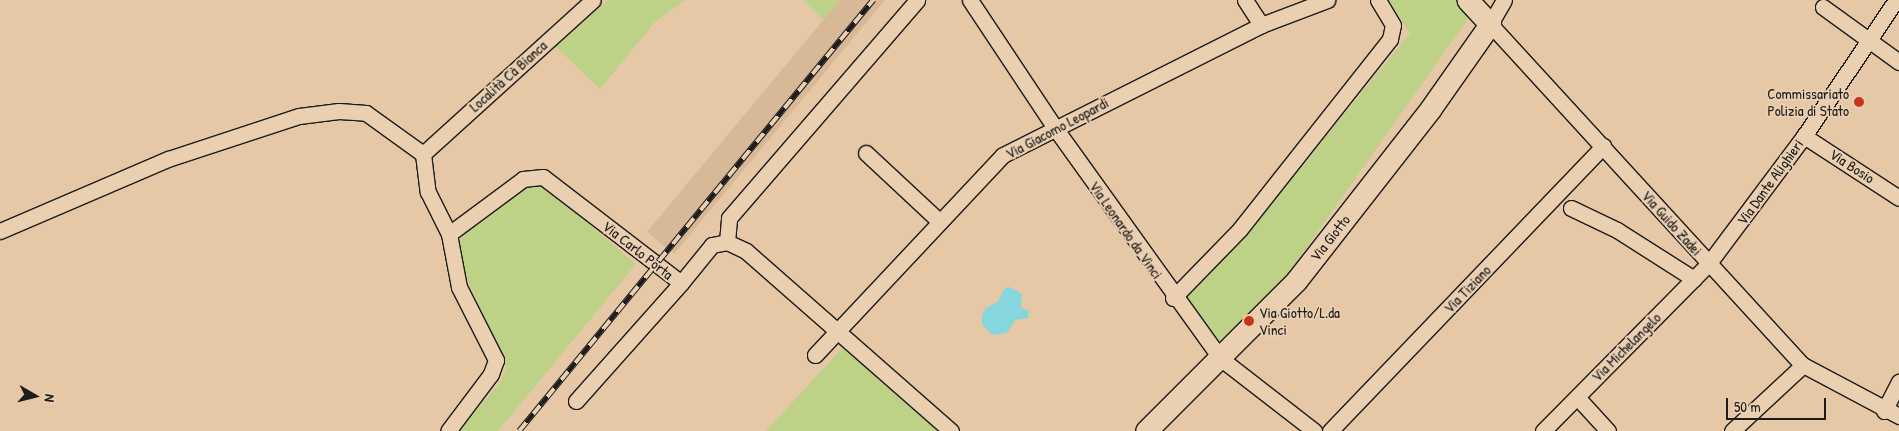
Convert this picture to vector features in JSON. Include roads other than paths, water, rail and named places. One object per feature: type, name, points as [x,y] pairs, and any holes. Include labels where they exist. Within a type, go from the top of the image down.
[{"type":"street","name":"Località Cà Bianca","points":[[424,154],[594,0]]},
{"type":"street","points":[[916,0],[729,218],[727,242],[746,251],[840,331],[952,431]]},
{"type":"street","name":"Via Leonardo da Vinci","points":[[970,0],[1055,128],[1173,298],[1220,358],[1314,431]]},
{"type":"street","points":[[1245,0],[1261,25]]},
{"type":"street","name":"Via Giacomo Leopardi","points":[[815,355],[840,331],[939,221],[1003,155],[1261,25],[1327,0]]},
{"type":"street","points":[[1173,298],[1240,229],[1390,39],[1393,25],[1378,0]]},
{"type":"street","name":"Via Guido Zadei","points":[[1468,0],[1802,366],[1884,411],[1899,416]]},
{"type":"street","points":[[1490,24],[1504,0]]},
{"type":"street","name":"Via Dante Alighieri","points":[[1709,263],[1804,136],[1868,37],[1896,0]]},
{"type":"street","points":[[1823,6],[1868,37],[1899,62]]},
{"type":"street","name":"Via Giotto","points":[[1146,431],[1296,281],[1431,108],[1490,24]]},
{"type":"street","points":[[0,231],[168,159],[299,116],[339,111],[366,114],[424,154],[428,192],[450,234],[459,287],[496,360],[491,374],[448,431]]},
{"type":"street","name":"Via Bosio","points":[[1804,136],[1899,198]]},
{"type":"street","name":"Via Tiziano","points":[[1330,431],[1603,146]]},
{"type":"street","points":[[866,153],[939,221]]},
{"type":"street","name":"Via Carlo Porta","points":[[450,234],[522,179],[543,177],[681,283],[712,245],[727,242]]},
{"type":"street","points":[[1571,208],[1617,230],[1694,280]]},
{"type":"street","name":"Via Michelangelo","points":[[1543,431],[1709,263]]},
{"type":"street","points":[[576,401],[681,283]]},
{"type":"street","points":[[1732,431],[1802,366]]},
{"type":"street","points":[[1884,411],[1899,382]]},
{"type":"street","points":[[1577,397],[1608,431]]},
{"type":"water","points":[[1010,287],[1022,294],[1021,308],[1029,311],[1028,318],[1015,320],[1007,333],[992,335],[982,324],[982,315],[986,308],[998,302],[1004,289]]},
{"type":"railway","points":[[519,431],[873,0]]},
{"type":"place","name":"Commissariato Polizia di Stato","points":[[1859,102]]},
{"type":"place","name":"Via Giotto/L.da Vinci","points":[[1249,321]]}]
